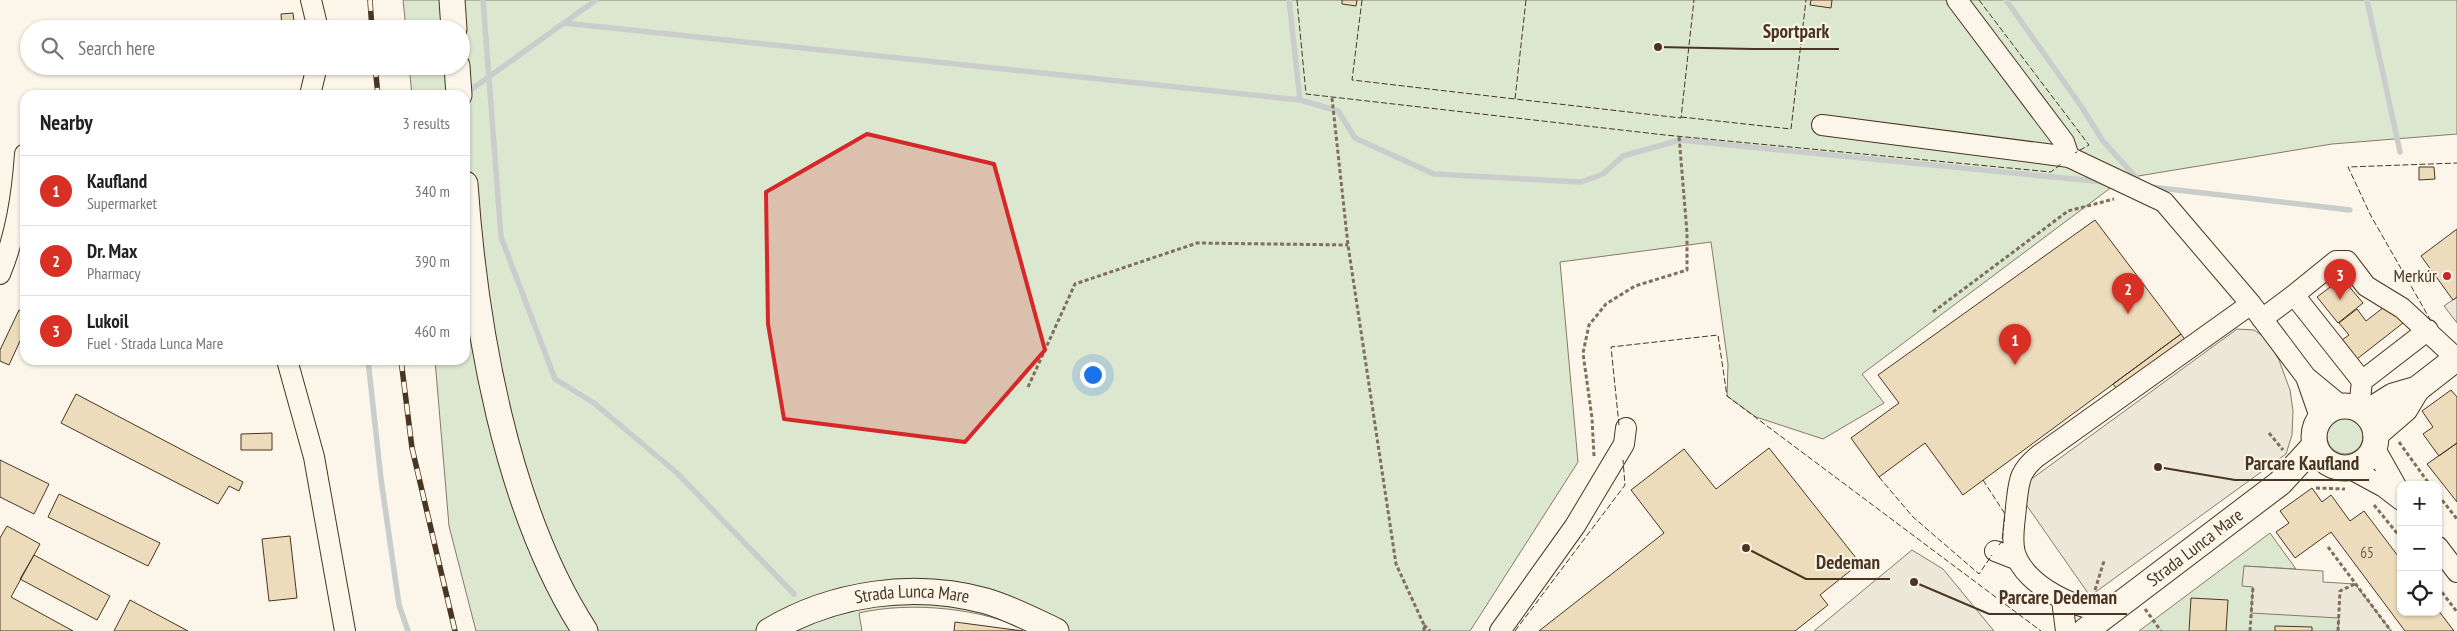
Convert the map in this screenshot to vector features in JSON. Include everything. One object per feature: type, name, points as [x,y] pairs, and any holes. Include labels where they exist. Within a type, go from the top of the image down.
[{"type":"main road","points":[[452,0],[453,20]]},
{"type":"main road","points":[[470,226],[483,334],[503,427],[530,519],[552,575],[565,601],[585,631]]},
{"type":"main road","points":[[2335,467],[2313,431],[2362,423],[2393,396],[2417,389],[2457,358]]},
{"type":"main road","name":"Strada Lunca Mare","points":[[2095,617],[2280,483],[2335,467],[2365,461],[2362,423]]},
{"type":"main road","name":"Strada Lunca Mare","points":[[769,631],[808,611],[841,600],[874,594],[930,592],[987,601],[1056,631]]},
{"type":"main road","points":[[565,601],[571,631]]},
{"type":"street","points":[[311,0],[316,20]]},
{"type":"street","points":[[1957,0],[2064,142],[2069,157]]},
{"type":"street","points":[[311,90],[315,75]]},
{"type":"street","points":[[1822,125],[2069,157],[2164,202],[2256,312],[2306,377],[2362,423],[2397,488]]},
{"type":"street","points":[[0,274],[10,249],[20,204]]},
{"type":"street","points":[[2095,617],[2062,600],[2029,573],[2018,560],[2013,540],[2019,479],[2025,467],[2174,358],[2256,312],[2294,295],[2336,261],[2341,260],[2346,261],[2366,286],[2402,308],[2457,358]]},
{"type":"street","points":[[2294,295],[2362,380],[2362,423]]},
{"type":"street","points":[[2362,380],[2428,330]]},
{"type":"street","points":[[288,365],[314,457],[345,631]]},
{"type":"street","points":[[1500,631],[1575,526],[1624,444],[1626,428]]},
{"type":"street","points":[[2335,467],[2397,498]]},
{"type":"street","points":[[1995,551],[2018,560]]},
{"type":"street","points":[[2442,552],[2457,572]]},
{"type":"street","points":[[2062,600],[2066,631]]},
{"type":"path","points":[[1332,98],[1348,245],[1396,564],[1424,625],[1430,631]]},
{"type":"path","points":[[1595,492],[1592,418],[1584,353],[1590,325],[1606,304],[1635,286],[1687,270],[1687,233],[1679,137]]},
{"type":"path","points":[[1933,312],[2068,211],[2120,198]]},
{"type":"path","points":[[1028,387],[1075,284],[1196,243],[1348,245]]},
{"type":"path","points":[[2362,423],[2400,444],[2427,481]]},
{"type":"path","points":[[2269,433],[2286,454]]},
{"type":"path","points":[[2316,488],[2334,487],[2335,467]]},
{"type":"path","points":[[2442,500],[2457,520]]},
{"type":"path","points":[[2369,501],[2381,512],[2397,533]]},
{"type":"path","points":[[2328,547],[2391,631]]},
{"type":"path","points":[[2095,617],[2104,561]]},
{"type":"path","points":[[2338,631],[2340,591],[2355,584]]},
{"type":"path","points":[[2250,631],[2253,587]]},
{"type":"path","points":[[2442,592],[2457,612]]},
{"type":"path","points":[[1424,625],[1424,631]]},
{"type":"highlighted area","points":[[867,134],[994,164],[1045,350],[965,442],[784,419],[768,324],[766,192]]},
{"type":"green space","points":[[403,0],[2457,0],[2457,134],[2332,144],[2126,178],[1862,374],[1884,403],[1823,439],[1756,417],[1727,396],[1728,364],[1711,242],[1560,262],[1578,462],[1470,631],[1029,631],[1010,623],[968,612],[923,607],[879,609],[859,613],[862,631],[476,631],[449,526],[435,365],[470,365],[470,90],[411,90],[410,75],[470,75],[470,20],[405,20]]},
{"type":"green space","points":[[2345,418],[2352,419],[2358,423],[2362,429],[2362,443],[2358,449],[2352,453],[2345,454],[2338,453],[2332,449],[2328,443],[2327,436],[2328,429],[2332,423],[2338,419]]},
{"type":"green space","points":[[2270,533],[2296,569],[2244,566],[2253,587],[2339,618],[2338,631],[2139,631]]},
{"type":"shaded area","points":[[2457,297],[2457,323],[2444,306]]},
{"type":"shaded area","points":[[2237,329],[2254,330],[2267,339],[2279,360],[2290,390],[2293,411],[2292,435],[2286,454],[2090,596],[2025,503],[2030,480]]},
{"type":"shaded area","points":[[1912,550],[1943,569],[1994,631],[1814,631]]},
{"type":"shaded area","points":[[2244,566],[2323,571],[2323,582],[2355,584],[2391,631],[2338,631],[2339,618],[2251,613],[2253,587],[2242,586]]},
{"type":"building","points":[[1342,0],[1357,0],[1356,6],[1342,4]]},
{"type":"building","points":[[1811,0],[1832,0],[1831,8],[1810,5]]},
{"type":"building","points":[[293,13],[294,20],[281,20],[281,14]]},
{"type":"building","points":[[2419,167],[2434,167],[2435,179],[2419,180]]},
{"type":"building","points":[[2095,220],[2181,334],[1963,495],[1925,443],[1879,477],[1851,438],[1899,403],[1878,375]]},
{"type":"building","name":"Merkúr","points":[[2457,229],[2457,297],[2453,300],[2421,256]]},
{"type":"building","points":[[2342,278],[2363,303],[2338,323],[2317,297]]},
{"type":"building","points":[[2388,304],[2403,323],[2357,359],[2342,340],[2349,335],[2339,323],[2357,309],[2366,321]]},
{"type":"building","points":[[20,310],[20,341],[9,365],[0,361],[0,350]]},
{"type":"building","points":[[2181,334],[2188,344],[2121,394],[2113,384]]},
{"type":"building","points":[[2451,390],[2457,397],[2457,443],[2439,456],[2423,434],[2433,427],[2422,411]]},
{"type":"building","points":[[76,394],[243,482],[239,491],[229,486],[218,504],[61,423]]},
{"type":"building","points":[[272,433],[272,450],[241,450],[241,434]]},
{"type":"building","points":[[2457,443],[2457,502],[2442,481],[2427,464]]},
{"type":"building","points":[[1769,448],[1860,563],[1820,595],[1828,605],[1795,631],[1539,631],[1664,533],[1631,490],[1684,449],[1716,489]]},
{"type":"building","points":[[0,460],[49,484],[34,514],[0,497]]},
{"type":"building","points":[[2312,488],[2322,502],[2331,495],[2350,521],[2364,511],[2397,555],[2397,616],[2442,615],[2454,631],[2405,631],[2331,532],[2295,558],[2276,532],[2289,523],[2280,511]]},
{"type":"building","points":[[59,494],[160,543],[148,566],[48,517]]},
{"type":"building","points":[[7,526],[40,544],[11,597],[73,631],[0,631],[0,538]]},
{"type":"building","points":[[290,536],[297,598],[269,601],[262,539]]},
{"type":"building","points":[[34,555],[110,596],[97,620],[20,579]]},
{"type":"building","points":[[2191,598],[2228,600],[2226,631],[2189,631]]},
{"type":"building","points":[[130,600],[188,631],[114,631]]},
{"type":"building","points":[[955,622],[1023,631],[954,631]]},
{"type":"building","points":[[2275,626],[2312,627],[2312,631],[2275,631]]},
{"type":"waterway","points":[[483,0],[501,237],[555,379],[594,403],[677,473],[794,594]]},
{"type":"waterway","points":[[470,90],[596,0]]},
{"type":"waterway","points":[[1289,0],[1300,100]]},
{"type":"waterway","points":[[2006,0],[2081,106],[2103,141],[2141,183]]},
{"type":"waterway","points":[[2367,0],[2400,152]]},
{"type":"waterway","points":[[564,23],[1300,100],[1338,111],[1355,138],[1434,174],[1581,182],[1603,174],[1623,156],[1680,140],[2104,182]]},
{"type":"waterway","points":[[2151,187],[2350,210]]},
{"type":"waterway","points":[[369,365],[381,479],[399,605],[408,631]]},
{"type":"railway","points":[[370,0],[371,20]]},
{"type":"railway","points":[[376,75],[377,90]]},
{"type":"railway","points":[[402,365],[412,448],[455,631]]},
{"type":"fence","points":[[1297,0],[1306,94],[1665,135],[2051,172],[2061,164]]},
{"type":"fence","points":[[1362,0],[1352,80],[1515,99],[1515,97]]},
{"type":"fence","points":[[1526,0],[1515,99],[1681,118],[1694,0]]},
{"type":"fence","points":[[1681,117],[1791,129],[1806,0]]},
{"type":"fence","points":[[1979,0],[2089,145],[2075,153]]},
{"type":"fence","points":[[2431,321],[2371,216],[2348,167],[2457,163]]},
{"type":"fence","points":[[1619,425],[1611,347],[1718,335],[1727,396],[2041,631]]},
{"type":"fence","points":[[1515,631],[1625,485],[1623,460]]},
{"type":"fence","points":[[1879,477],[1913,517],[1979,574],[1992,555]]},
{"type":"fence","points":[[1983,480],[2005,514],[2002,541],[1999,545]]},
{"type":"place","name":"Sportpark","points":[[1658,47]]},
{"type":"place","name":"Merkúr","points":[[2447,276]]},
{"type":"place","name":"Lukoil","points":[[2340,300]]},
{"type":"place","name":"Dr. Max","points":[[2128,314]]},
{"type":"place","name":"Kaufland","points":[[2015,365]]},
{"type":"place","name":"Parcare Kaufland","points":[[2158,467]]},
{"type":"place","name":"Dedeman","points":[[1746,548]]},
{"type":"place","name":"Parcare Dedeman","points":[[1914,582]]}]
